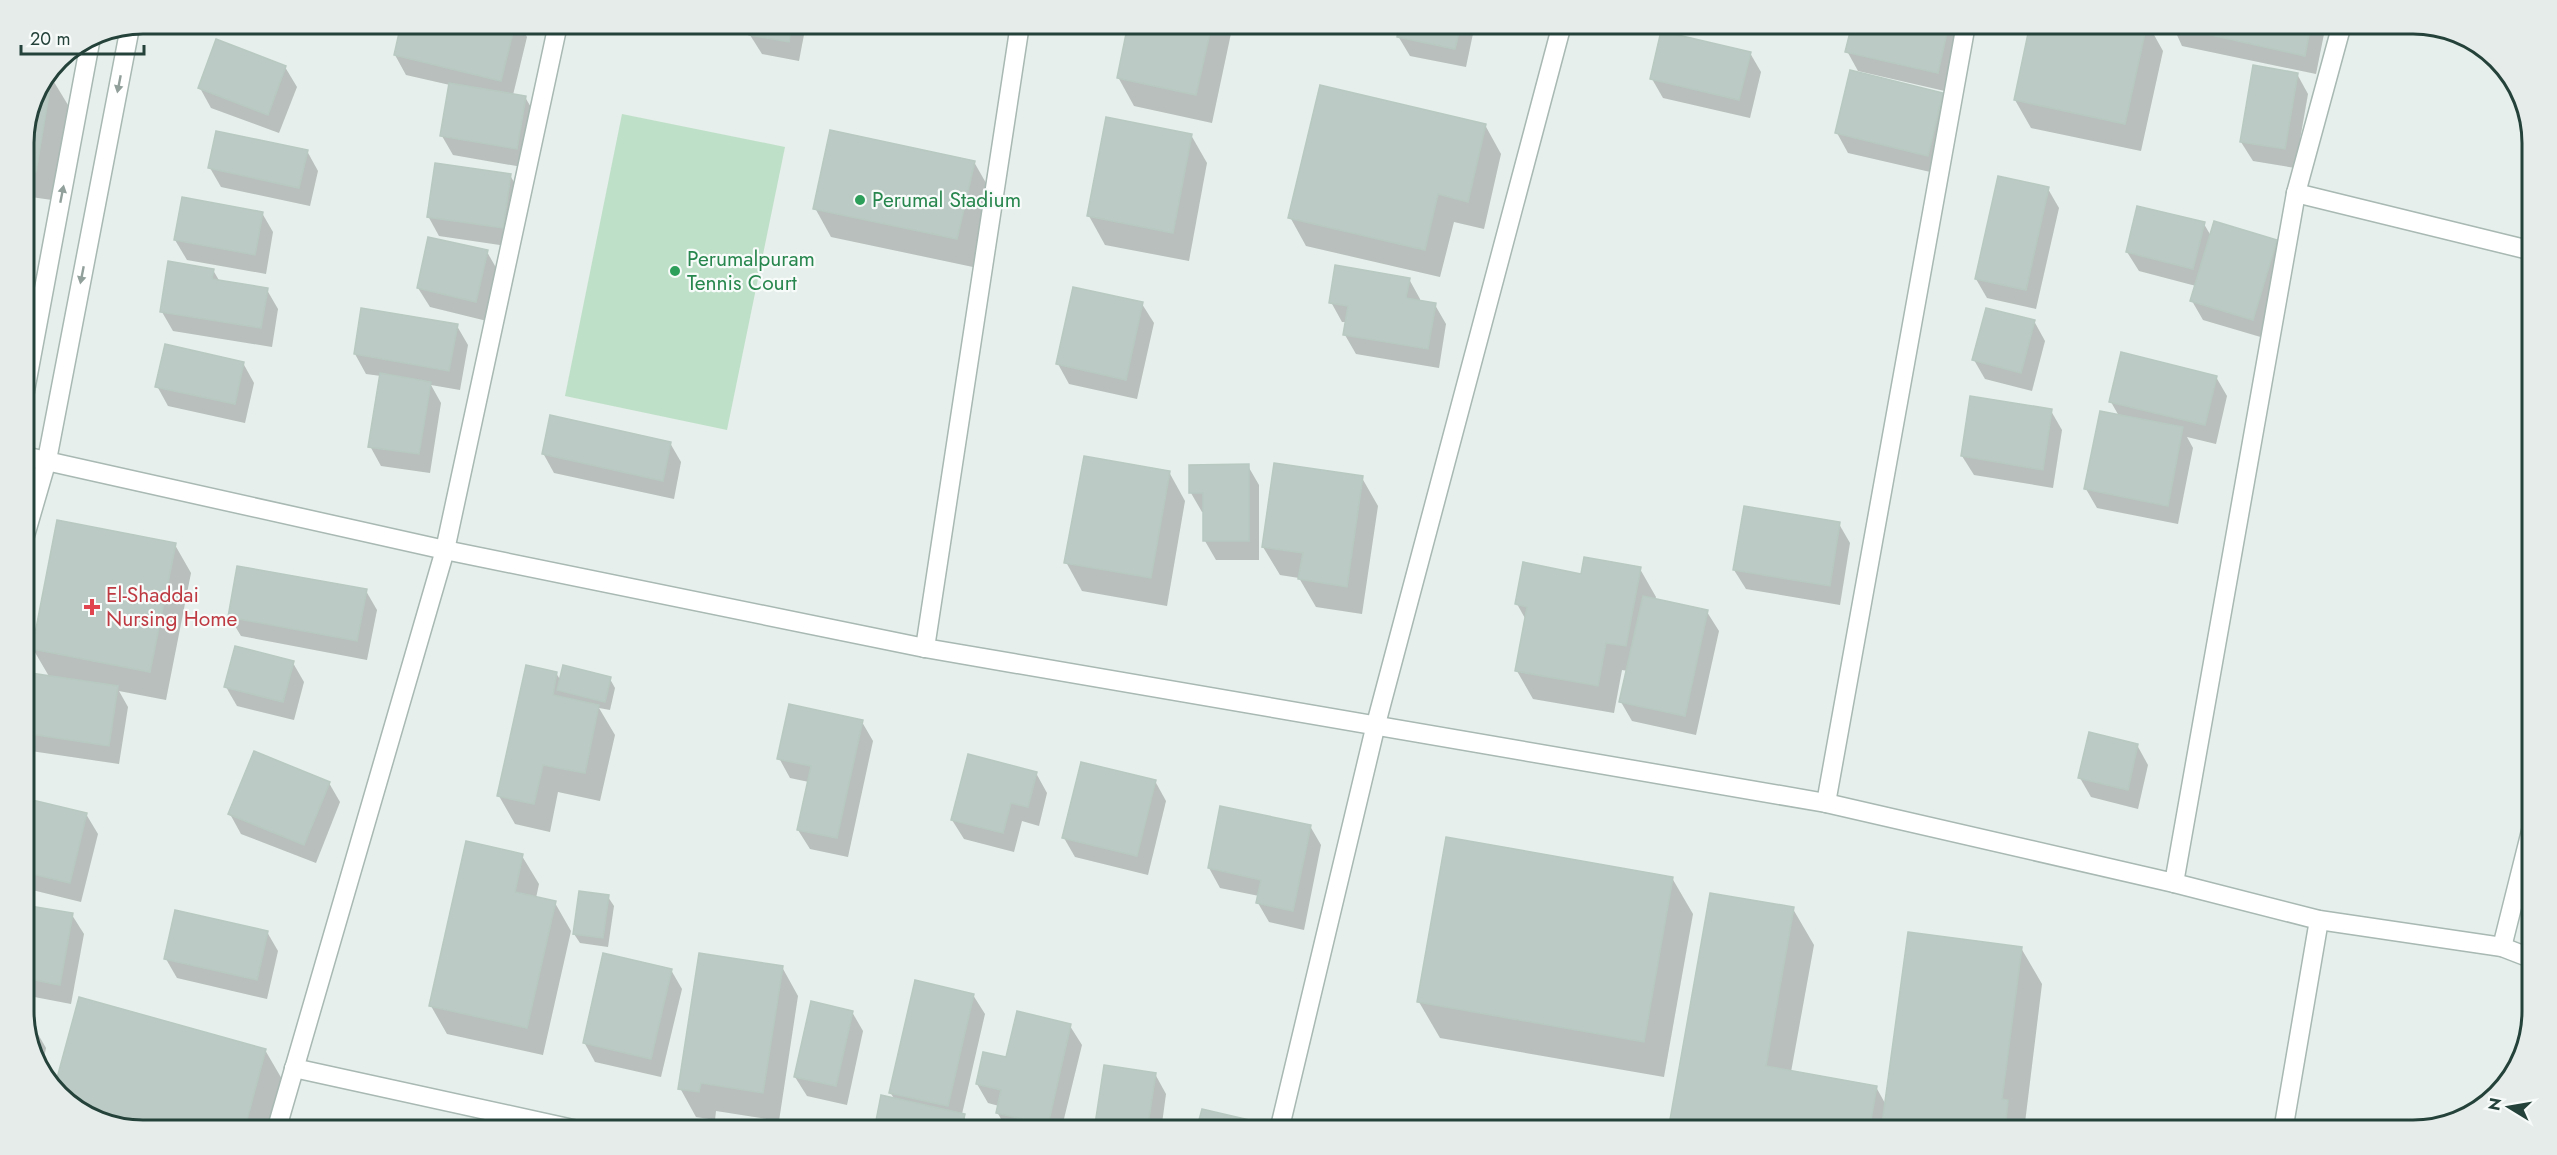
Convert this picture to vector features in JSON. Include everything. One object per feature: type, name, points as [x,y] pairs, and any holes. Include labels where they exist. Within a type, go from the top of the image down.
[{"type":"street","points":[[279,1120],[445,550],[556,34]]},
{"type":"street","points":[[925,648],[1018,34]]},
{"type":"street","points":[[1282,1120],[1377,724],[1559,34]]},
{"type":"street","points":[[1826,803],[1964,34]]},
{"type":"street","points":[[2174,883],[2296,194],[2339,34]]},
{"type":"street","points":[[35,501],[47,460],[128,35]]},
{"type":"street","points":[[35,337],[89,49]]},
{"type":"street","points":[[2296,194],[2522,248]]},
{"type":"street","points":[[35,458],[445,550],[925,648],[1826,803],[2174,883],[2319,920],[2502,947],[2522,955]]},
{"type":"street","points":[[2502,947],[2522,867]]},
{"type":"street","points":[[2285,1120],[2319,920]]},
{"type":"street","points":[[294,1068],[532,1120]]},
{"type":"green space","name":"Perumalpuram Tennis Court","points":[[622,114],[785,147],[727,430],[565,396]]},
{"type":"building","points":[[399,34],[513,34],[501,81],[394,55]]},
{"type":"building","points":[[749,34],[790,34],[789,42]]},
{"type":"building","points":[[1126,34],[1210,34],[1196,95],[1117,78]]},
{"type":"building","points":[[1397,34],[1459,34],[1455,49],[1397,37]]},
{"type":"building","points":[[1660,34],[1674,34],[1751,52],[1739,100],[1650,79]]},
{"type":"building","points":[[1850,34],[1947,34],[1938,73],[1845,52]]},
{"type":"building","points":[[2028,34],[2145,34],[2125,124],[2014,100]]},
{"type":"building","points":[[2206,34],[2309,34],[2305,56]]},
{"type":"building","points":[[216,39],[286,66],[268,115],[198,88]]},
{"type":"building","points":[[2253,65],[2298,73],[2285,149],[2240,142]]},
{"type":"building","points":[[1850,70],[1943,93],[1928,156],[1835,133]]},
{"type":"building","points":[[449,83],[526,96],[517,149],[440,136]]},
{"type":"building","points":[[1320,85],[1486,124],[1468,202],[1438,194],[1425,250],[1288,218]]},
{"type":"building","points":[[50,88],[36,172],[35,136],[38,115]]},
{"type":"building","points":[[1106,117],[1192,134],[1173,233],[1087,216]]},
{"type":"building","points":[[830,130],[975,161],[957,239],[813,209]]},
{"type":"building","points":[[216,131],[308,150],[299,188],[208,168]]},
{"type":"building","points":[[435,163],[511,174],[503,228],[427,217]]},
{"type":"building","points":[[1998,176],[2049,187],[2026,290],[1975,279]]},
{"type":"building","points":[[182,197],[263,212],[255,255],[174,240]]},
{"type":"building","points":[[2137,206],[2205,222],[2193,269],[2126,252]]},
{"type":"building","points":[[2214,221],[2277,240],[2253,320],[2190,301]]},
{"type":"building","points":[[428,237],[488,250],[476,302],[417,288]]},
{"type":"building","points":[[168,261],[214,269],[212,279],[268,288],[261,328],[160,312]]},
{"type":"building","points":[[1335,265],[1410,278],[1406,298],[1436,303],[1428,349],[1343,335],[1348,306],[1329,303]]},
{"type":"building","points":[[1073,287],[1143,302],[1126,380],[1056,364]]},
{"type":"building","points":[[361,308],[458,324],[449,371],[354,354]]},
{"type":"building","points":[[1986,308],[2035,320],[2021,373],[1972,360]]},
{"type":"building","points":[[165,344],[244,362],[235,404],[155,387]]},
{"type":"building","points":[[2121,352],[2217,376],[2205,425],[2109,402]]},
{"type":"building","points":[[380,373],[431,382],[419,454],[368,447]]},
{"type":"building","points":[[1970,396],[2052,409],[2043,470],[1961,456]]},
{"type":"building","points":[[2100,411],[2183,427],[2168,506],[2084,489]]},
{"type":"building","points":[[550,415],[671,442],[663,481],[542,454]]},
{"type":"building","points":[[1084,456],[1170,471],[1151,578],[1064,563]]},
{"type":"building","points":[[1274,463],[1363,476],[1347,587],[1298,579],[1303,553],[1262,547]]},
{"type":"building","points":[[1249,464],[1249,541],[1203,541],[1203,493],[1189,493],[1189,465]]},
{"type":"building","points":[[1744,506],[1840,522],[1830,586],[1733,570]]},
{"type":"building","points":[[57,520],[176,543],[150,672],[35,650],[35,634]]},
{"type":"building","points":[[1584,557],[1641,567],[1626,646],[1606,643],[1598,686],[1515,671],[1527,607],[1515,604],[1523,562],[1581,574]]},
{"type":"building","points":[[237,566],[367,589],[357,641],[228,617]]},
{"type":"building","points":[[1643,596],[1708,610],[1685,716],[1619,702]]},
{"type":"building","points":[[235,646],[294,661],[283,702],[224,687]]},
{"type":"building","points":[[526,665],[557,672],[553,695],[599,705],[585,773],[543,765],[534,804],[497,796]]},
{"type":"building","points":[[563,665],[611,677],[605,702],[557,690]]},
{"type":"building","points":[[35,674],[118,686],[109,746],[35,735]]},
{"type":"building","points":[[789,704],[863,720],[837,838],[797,830],[811,766],[777,759]]},
{"type":"building","points":[[2089,732],[2138,744],[2128,790],[2078,778]]},
{"type":"building","points":[[254,751],[330,782],[304,845],[228,814]]},
{"type":"building","points":[[968,754],[1037,772],[1028,807],[1011,803],[1003,833],[951,820]]},
{"type":"building","points":[[1081,762],[1156,780],[1137,856],[1062,838]]},
{"type":"building","points":[[35,801],[87,813],[70,883],[35,875]]},
{"type":"building","points":[[1220,806],[1311,825],[1293,911],[1256,903],[1261,880],[1208,868]]},
{"type":"building","points":[[1446,837],[1673,877],[1644,1042],[1417,1002]]},
{"type":"building","points":[[466,841],[523,854],[515,892],[556,901],[527,1028],[429,1006]]},
{"type":"building","points":[[579,891],[609,895],[603,938],[573,934]]},
{"type":"building","points":[[1710,893],[1794,907],[1766,1066],[1877,1086],[1871,1120],[1670,1120]]},
{"type":"building","points":[[35,907],[73,913],[60,985],[35,980]]},
{"type":"building","points":[[175,910],[268,931],[257,980],[164,959]]},
{"type":"building","points":[[1908,932],[2022,947],[2002,1099],[2008,1100],[2006,1120],[1882,1120]]},
{"type":"building","points":[[603,953],[672,969],[651,1059],[583,1043]]},
{"type":"building","points":[[699,953],[783,966],[763,1093],[701,1083],[699,1092],[678,1089]]},
{"type":"building","points":[[915,980],[974,994],[948,1106],[889,1093]]},
{"type":"building","points":[[79,997],[266,1049],[247,1120],[129,1120],[108,1115],[89,1106],[66,1089],[57,1078]]},
{"type":"building","points":[[811,1001],[853,1011],[836,1086],[794,1077]]},
{"type":"building","points":[[1017,1011],[1071,1024],[1049,1120],[1026,1120],[996,1113],[1001,1090],[976,1084],[983,1052],[1006,1057]]},
{"type":"building","points":[[1104,1065],[1156,1073],[1149,1120],[1096,1120]]},
{"type":"building","points":[[881,1095],[965,1114],[964,1120],[876,1120]]},
{"type":"building","points":[[1202,1109],[1250,1120],[1199,1120]]},
{"type":"place","name":"Perumal Stadium","points":[[860,200]]},
{"type":"place","name":"Perumalpuram Tennis Court","points":[[675,271]]},
{"type":"place","name":"El-Shaddai Nursing Home","points":[[92,607]]}]
